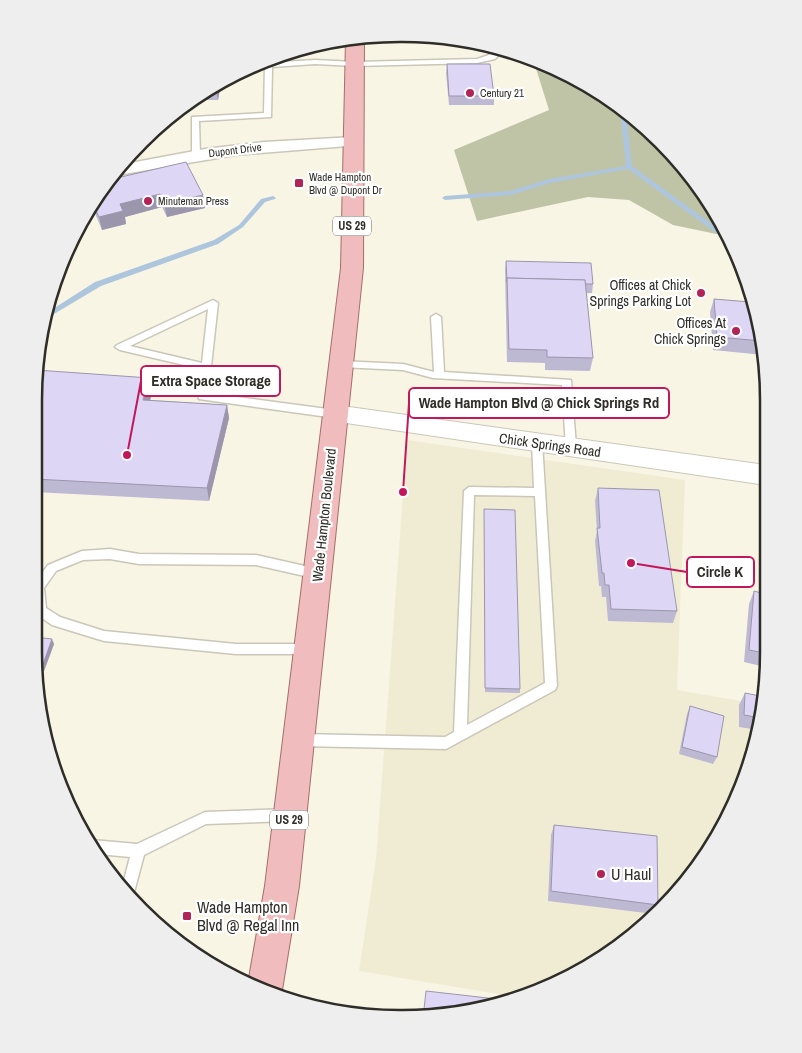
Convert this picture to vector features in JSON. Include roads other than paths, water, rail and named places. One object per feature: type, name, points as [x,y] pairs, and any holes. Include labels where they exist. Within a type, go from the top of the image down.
[{"type":"main road","name":"Wade Hampton Boulevard","points":[[266,984],[282,886],[352,268],[351,213],[355,46]]},
{"type":"street","name":"Dupont Drive","points":[[129,167],[166,159],[295,143],[354,142]]},
{"type":"street","name":"Chick Springs Road","points":[[335,414],[760,474]]},
{"type":"lane","points":[[280,64],[315,62],[355,64],[477,61],[494,55]]},
{"type":"lane","points":[[196,155],[195,119],[268,115],[268,69]]},
{"type":"lane","points":[[206,367],[120,347],[213,303],[203,396],[335,414]]},
{"type":"lane","points":[[436,317],[439,376]]},
{"type":"lane","points":[[340,364],[403,367],[439,376],[567,382],[571,446]]},
{"type":"lane","points":[[298,740],[446,742],[551,686],[537,442]]},
{"type":"lane","points":[[460,735],[469,491],[540,492]]},
{"type":"lane","points":[[42,582],[52,568],[82,556],[110,554],[140,559],[256,560],[318,574]]},
{"type":"lane","points":[[42,612],[56,621],[104,636],[236,649],[308,649]]},
{"type":"lane","points":[[101,848],[138,851],[205,818],[289,815]]},
{"type":"lane","points":[[129,886],[138,851]]},
{"type":"waterway","points":[[624,121],[629,167]]},
{"type":"waterway","points":[[445,198],[511,193],[549,181],[629,167]]},
{"type":"waterway","points":[[629,167],[715,229]]},
{"type":"waterway","points":[[54,312],[98,284],[216,242],[241,226],[263,200],[273,198]]},
{"type":"place","name":"Century 21","points":[[470,93]]},
{"type":"place","name":"Wade Hampton Blvd @ Dupont Dr","points":[[299,183]]},
{"type":"place","name":"Minuteman Press","points":[[148,201]]},
{"type":"place","name":"Offices at Chick Springs Parking Lot","points":[[701,293]]},
{"type":"place","name":"Offices At Chick Springs","points":[[736,331]]},
{"type":"place","name":"Extra Space Storage","points":[[127,455]]},
{"type":"place","name":"Wade Hampton Blvd @ Chick Springs Rd","points":[[403,492]]},
{"type":"place","name":"Circle K","points":[[631,563]]},
{"type":"place","name":"U Haul","points":[[601,874]]},
{"type":"place","name":"Wade Hampton Blvd @ Regal Inn","points":[[187,916]]}]
